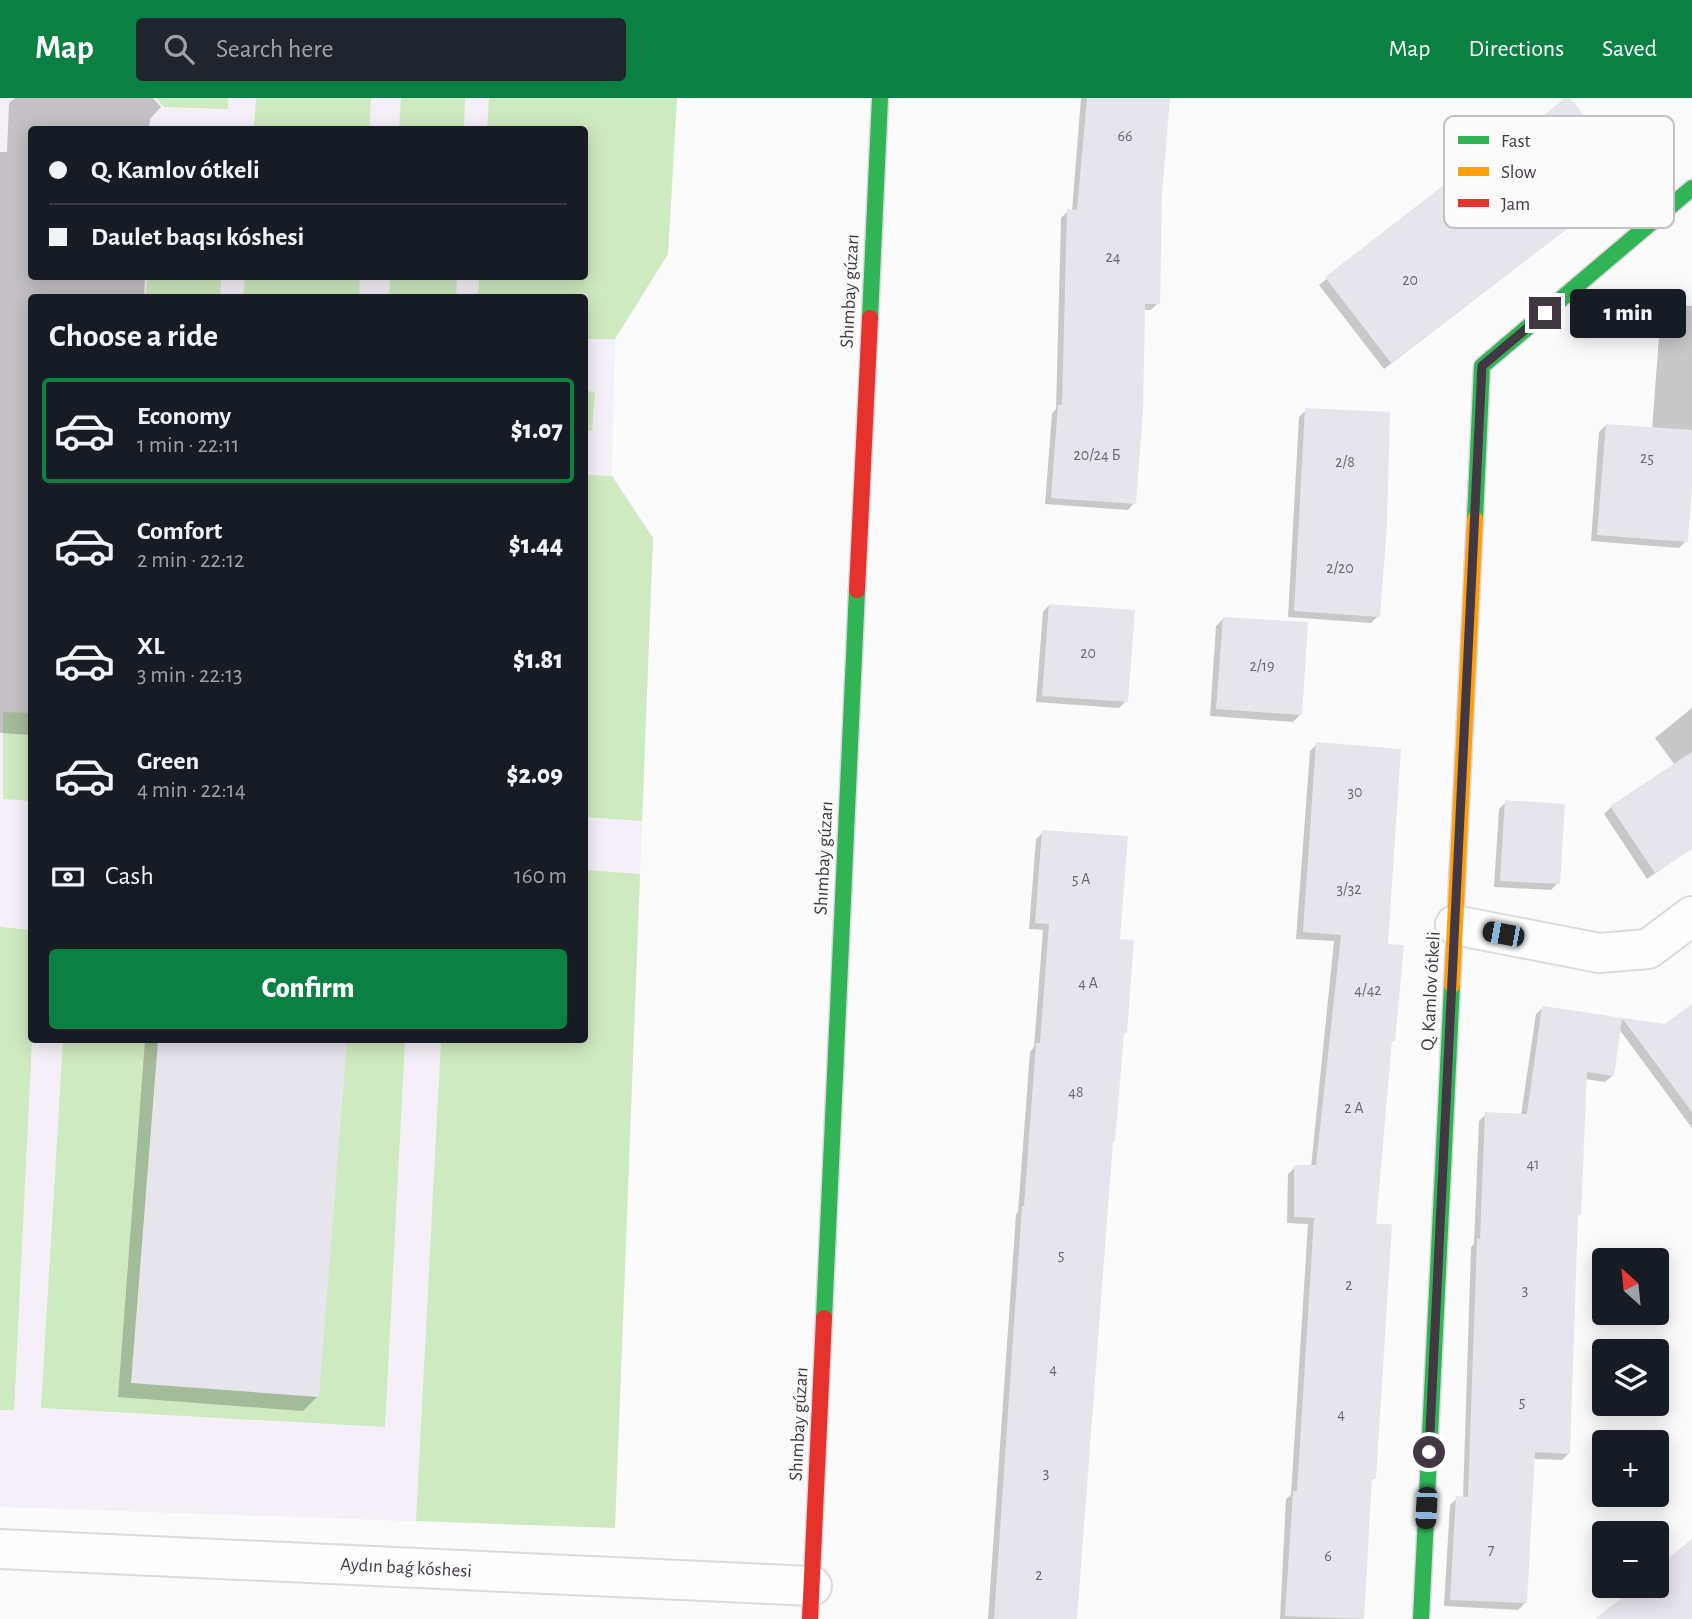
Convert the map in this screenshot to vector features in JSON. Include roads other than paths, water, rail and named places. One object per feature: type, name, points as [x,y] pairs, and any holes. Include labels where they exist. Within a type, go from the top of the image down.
[{"type":"street","name":"Shımbay gúzarı","points":[[811,1602],[880,98]]},
{"type":"street","name":"Q. Kamlov ótkeli","points":[[1674,202],[1692,187]]},
{"type":"street","name":"Q. Kamlov ótkeli","points":[[1421,1619],[1482,366],[1644,228]]},
{"type":"street","points":[[1455,925],[1600,953],[1648,950],[1692,916]]},
{"type":"street","name":"Aydın baǵ kóshesi","points":[[0,1549],[811,1602]]}]
